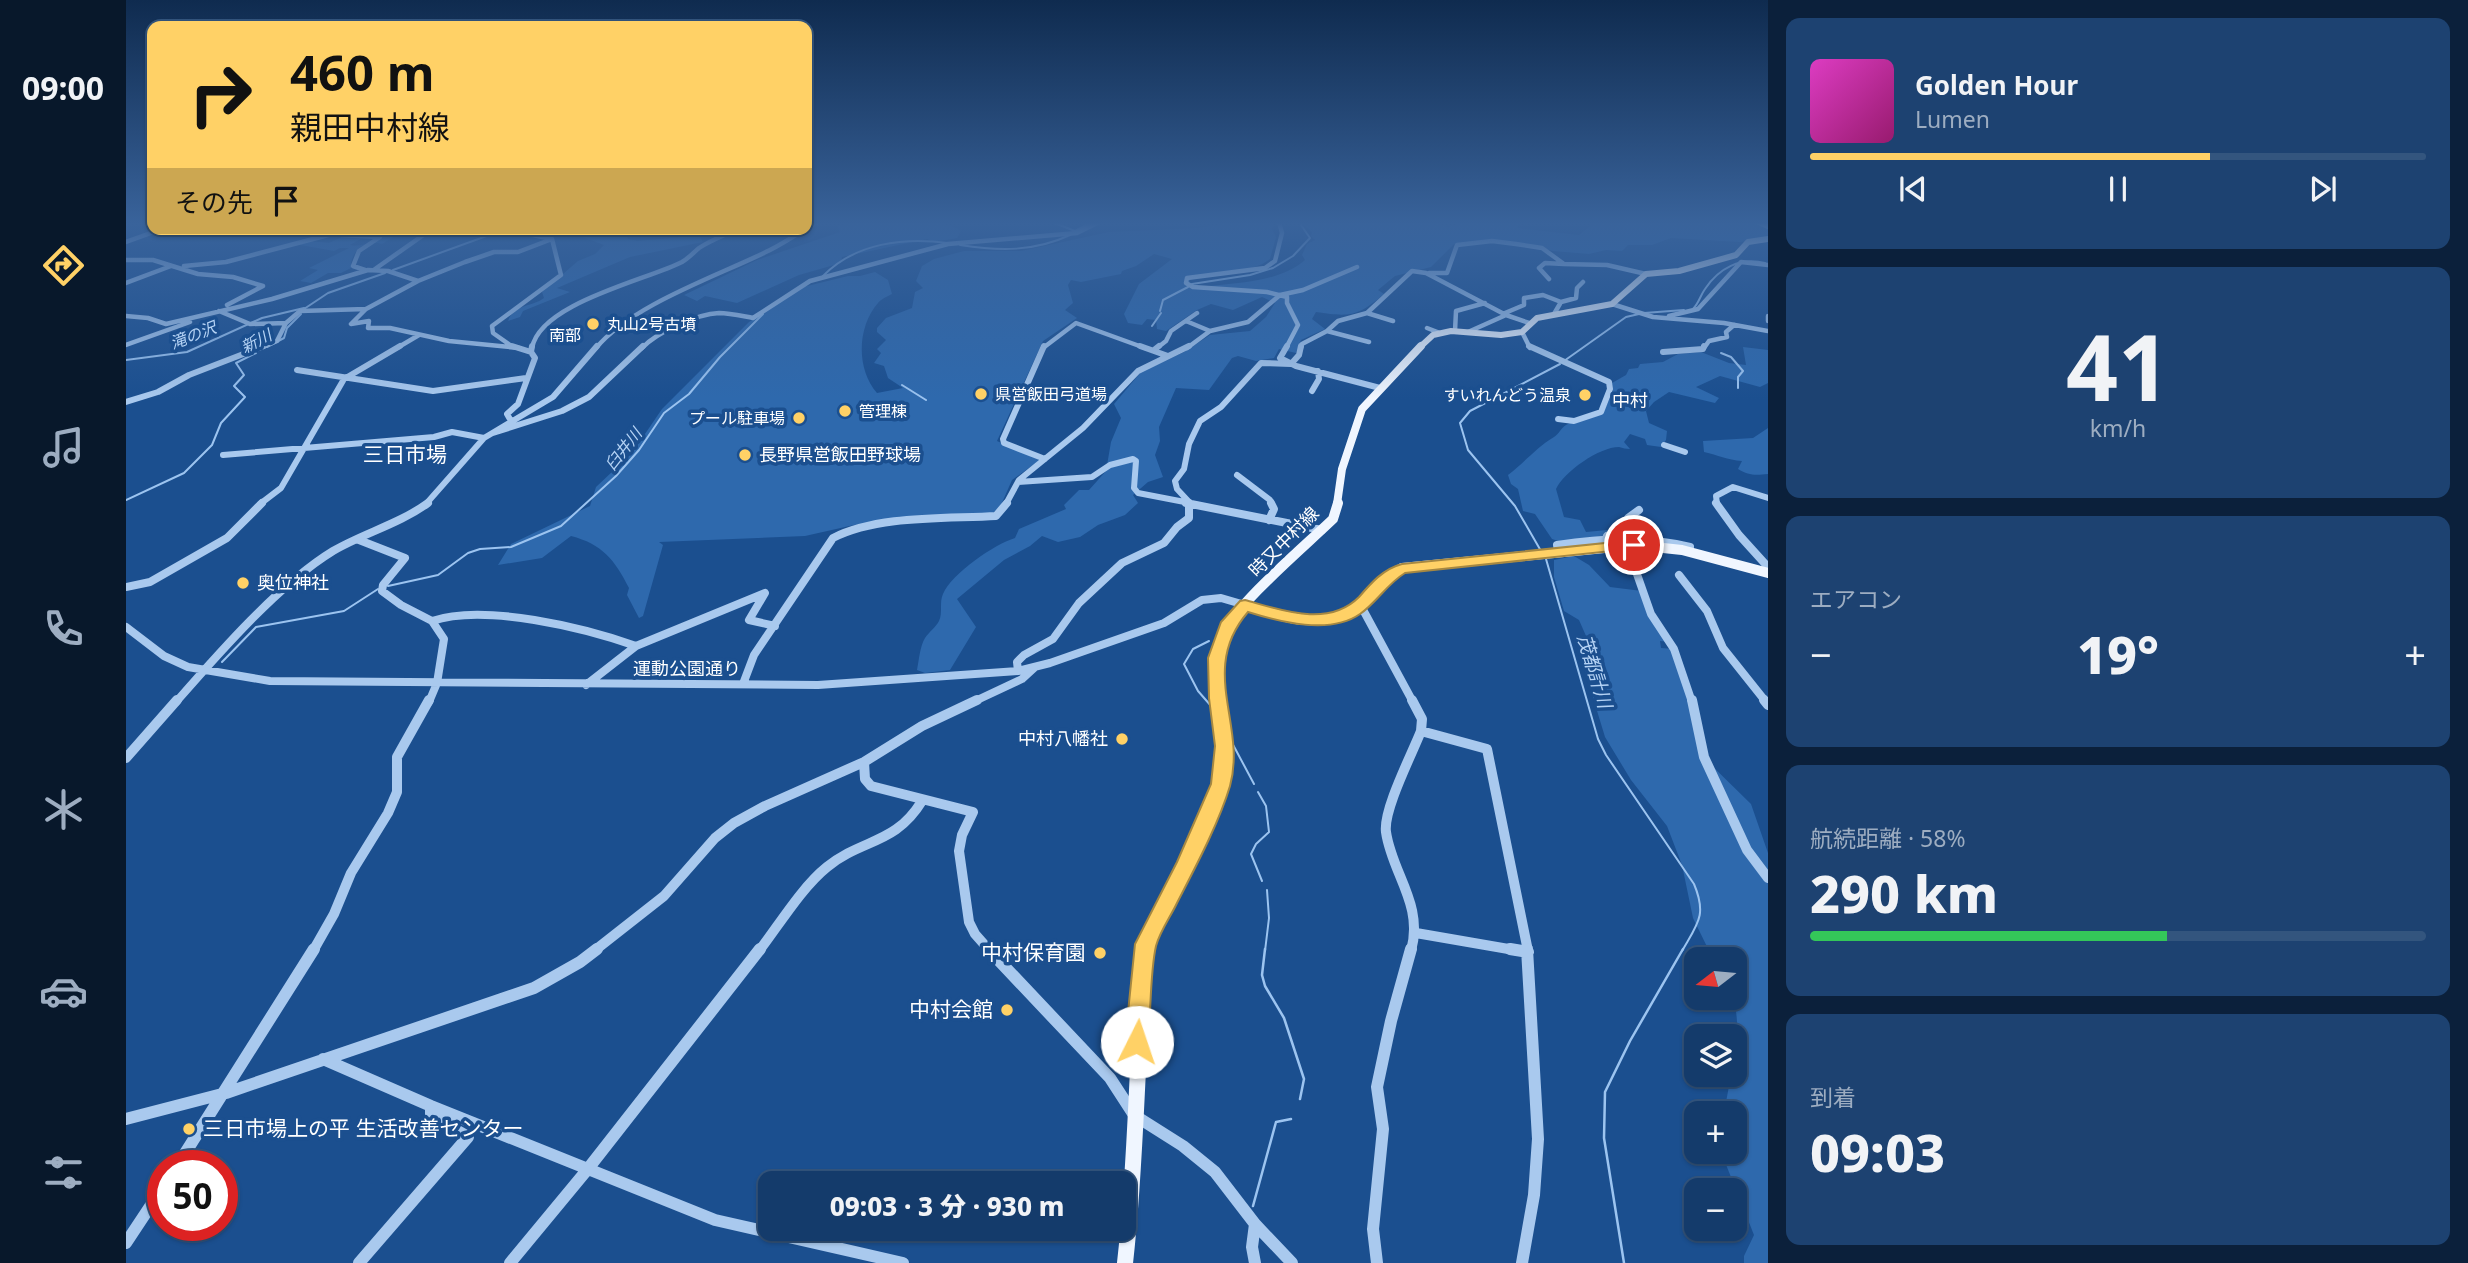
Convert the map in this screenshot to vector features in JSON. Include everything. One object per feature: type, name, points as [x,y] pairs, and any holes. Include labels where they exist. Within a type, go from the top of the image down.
[{"type":"main road","points":[[1612,304],[1638,281]]},
{"type":"main road","name":"時又中村線","points":[[1125,1263],[1131,1209],[1140,985],[1146,944],[1185,867],[1221,784],[1224,746],[1217,698],[1217,658],[1227,626],[1245,605],[1323,531],[1337,511],[1342,468],[1362,409],[1425,341],[1440,333],[1455,331],[1502,335],[1526,328],[1537,318],[1612,304]]},
{"type":"main road","points":[[1245,605],[1282,617],[1312,620],[1335,618],[1361,606],[1386,577],[1402,568],[1530,554],[1651,545],[1682,550],[1768,573]]},
{"type":"street","points":[[126,345],[219,310],[263,286],[246,281]]},
{"type":"street","points":[[126,316],[148,318],[164,324],[272,299],[334,281]]},
{"type":"street","points":[[418,281],[366,309],[351,324],[369,321],[371,323],[368,328],[391,327],[448,341],[510,345],[531,352],[535,358],[518,404],[507,414],[510,421]]},
{"type":"street","points":[[510,345],[493,333],[492,326],[553,281]]},
{"type":"street","points":[[531,352],[533,341],[559,313],[631,281]]},
{"type":"street","points":[[126,758],[203,671],[299,574],[335,550],[390,526],[427,504],[487,436],[552,397],[603,338],[617,327],[700,281]]},
{"type":"street","points":[[223,455],[434,438],[452,432],[487,436],[503,432],[528,420],[562,411],[589,397],[611,380],[652,337],[669,328],[718,313],[753,318],[810,281]]},
{"type":"street","points":[[1186,281],[1193,287],[1280,295],[1303,290],[1324,281]]},
{"type":"street","points":[[1288,375],[1302,344],[1327,331],[1338,321],[1367,313],[1401,281]]},
{"type":"street","points":[[1442,281],[1506,314],[1526,328],[1528,346],[1599,375],[1609,382],[1610,389],[1601,412],[1574,421],[1559,419]]},
{"type":"street","points":[[1670,319],[1671,315],[1699,309],[1724,281]]},
{"type":"street","points":[[1468,332],[1524,305],[1524,298],[1543,295],[1561,302],[1576,298],[1577,288],[1583,282]]},
{"type":"street","points":[[743,684],[754,654],[832,538],[852,527],[874,524],[990,518],[1004,508],[1018,482],[1083,428],[1138,371],[1210,331],[1248,322],[1280,295]]},
{"type":"street","points":[[1280,295],[1289,299],[1287,303],[1297,325],[1280,355],[1293,365]]},
{"type":"street","points":[[1554,314],[1561,302]]},
{"type":"street","points":[[1455,331],[1456,311],[1485,303]]},
{"type":"street","points":[[1612,304],[1670,319],[1765,331],[1768,316]]},
{"type":"street","points":[[126,402],[158,392],[189,375],[277,341],[286,323],[303,310],[366,309]]},
{"type":"street","points":[[219,310],[247,323],[286,323]]},
{"type":"street","points":[[1154,350],[1166,341],[1171,331],[1197,313]]},
{"type":"street","points":[[1367,313],[1393,321]]},
{"type":"street","points":[[1186,321],[1210,331]]},
{"type":"street","points":[[1045,459],[1004,443],[1003,439],[1047,342],[1076,323],[1168,356]]},
{"type":"street","points":[[1663,352],[1703,349],[1704,344],[1711,339],[1727,337],[1726,332],[1734,325]]},
{"type":"street","points":[[1427,328],[1440,333]]},
{"type":"street","points":[[1327,331],[1369,342]]},
{"type":"street","points":[[126,587],[150,582],[227,538],[249,513],[281,488],[344,379],[419,335]]},
{"type":"street","points":[[1018,671],[1017,662],[1024,655],[1053,639],[1079,603],[1122,563],[1164,543],[1177,527],[1189,518],[1191,505],[1177,489],[1175,481],[1184,469],[1189,444],[1200,421],[1222,407],[1261,363],[1293,365],[1380,388]]},
{"type":"street","points":[[297,370],[433,391],[526,378]]},
{"type":"street","points":[[1312,391],[1320,379],[1318,371]]},
{"type":"street","points":[[1664,445],[1685,452]]},
{"type":"street","points":[[1018,482],[1092,477],[1110,465],[1133,459],[1136,461],[1134,488],[1138,493],[1323,531]]},
{"type":"street","points":[[1237,475],[1270,500],[1274,509],[1269,520]]},
{"type":"street","points":[[1768,498],[1733,487],[1716,496],[1715,501],[1739,535],[1768,567]]},
{"type":"street","points":[[1628,522],[1639,510]]},
{"type":"street","points":[[188,1150],[226,1093],[334,914],[351,873],[388,813],[397,792],[397,757],[422,717],[438,683],[444,639],[432,621],[401,605],[382,591],[383,585],[405,558],[359,540]]},
{"type":"street","points":[[1613,542],[1632,560],[1651,614],[1674,649],[1691,696],[1704,757],[1747,850],[1768,878]]},
{"type":"street","points":[[1553,552],[1557,545],[1613,542],[1677,544],[1736,560]]},
{"type":"street","points":[[1679,575],[1707,611],[1723,648],[1768,705]]},
{"type":"street","points":[[586,685],[636,646],[765,593],[749,620],[775,626]]},
{"type":"street","name":"運動公園通り","points":[[126,627],[164,656],[203,671],[270,681],[586,685],[851,684],[1018,671],[1164,623],[1202,600],[1221,598],[1245,605]]},
{"type":"street","points":[[1361,606],[1422,719],[1421,731],[1387,815],[1386,832],[1412,908],[1416,933],[1391,1021],[1377,1087],[1383,1129],[1373,1229],[1377,1263]]},
{"type":"street","points":[[432,621],[454,615],[560,623],[595,631],[636,646]]},
{"type":"street","points":[[126,1119],[226,1093],[515,997],[564,972],[664,895],[715,838],[734,823],[765,806],[864,762],[922,726],[1022,679],[1034,667]]},
{"type":"street","points":[[1421,731],[1487,749],[1528,952],[1538,1139],[1534,1195],[1522,1263]]},
{"type":"street","points":[[864,762],[866,779],[870,786],[973,812],[962,835],[959,851],[969,922],[990,953],[1110,1079],[1134,1115],[1183,1146],[1215,1172],[1255,1224],[1292,1263]]},
{"type":"street","points":[[510,1263],[587,1170],[820,873],[832,862],[899,830],[910,820],[922,801]]},
{"type":"street","points":[[1416,933],[1528,952]]},
{"type":"street","points":[[323,1059],[431,1106],[715,1220],[903,1263]]},
{"type":"street","points":[[359,1263],[468,1137],[431,1116],[431,1106]]},
{"type":"street","points":[[126,1243],[147,1212]]},
{"type":"street","points":[[1255,1224],[1252,1247],[1255,1263]]},
{"type":"shaded area","points":[[555,281],[574,281],[557,288],[570,292],[523,311],[520,317],[508,321],[514,312],[544,298],[542,292]]},
{"type":"shaded area","points":[[713,281],[786,281],[737,303],[705,296],[697,301],[684,295]]},
{"type":"shaded area","points":[[828,281],[888,281],[892,294],[879,302],[866,324],[863,360],[865,372],[877,393],[903,388],[888,378],[884,366],[874,363],[881,353],[877,349],[886,340],[877,332],[877,328],[886,318],[912,308],[915,292],[923,288],[916,281],[1070,281],[1068,285],[1073,303],[1065,310],[1077,318],[1043,341],[997,441],[1040,460],[1012,480],[1001,505],[992,514],[854,525],[805,536],[659,542],[663,545],[643,616],[639,618],[627,595],[629,588],[613,561],[582,539],[571,536],[542,558],[498,565],[511,544],[590,506],[596,487],[632,453],[662,409],[749,322],[799,288]]},
{"type":"shaded area","points":[[1143,281],[1190,281],[1189,283],[1200,287],[1253,281],[1389,281],[1378,290],[1384,294],[1353,314],[1316,312],[1312,319],[1325,329],[1301,340],[1296,353],[1279,349],[1274,358],[1256,361],[1238,356],[1232,358],[1209,390],[1176,388],[1159,427],[1160,441],[1155,455],[1163,477],[1148,482],[1133,495],[1138,503],[1125,515],[1098,525],[1080,537],[1058,542],[1042,536],[1004,560],[957,599],[976,627],[950,670],[925,673],[917,670],[923,641],[939,621],[943,594],[955,577],[986,553],[1015,538],[1019,529],[1066,509],[1064,505],[1079,490],[1089,490],[1106,471],[1111,442],[1121,418],[1114,404],[1141,372],[1184,352],[1210,335],[1250,331],[1266,317],[1275,303],[1262,297],[1233,310],[1211,304],[1166,331],[1157,329],[1156,320],[1147,319],[1142,325],[1128,323],[1124,314]]},
{"type":"shaded area","points":[[1743,347],[1768,350],[1768,383],[1760,387],[1720,376],[1696,387],[1719,398],[1715,403],[1669,392],[1646,411],[1649,423],[1667,431],[1666,440],[1661,447],[1647,445],[1645,439],[1630,434],[1624,442],[1630,449],[1611,448],[1592,456],[1566,475],[1556,489],[1564,517],[1580,520],[1586,532],[1618,529],[1668,540],[1573,546],[1552,539],[1535,514],[1523,511],[1518,489],[1511,484],[1508,475],[1566,425],[1603,413],[1613,391],[1612,383],[1626,375],[1629,369],[1638,368],[1640,364],[1663,362],[1678,354],[1701,352],[1729,363],[1746,365]]},
{"type":"shaded area","points":[[1768,428],[1768,474],[1746,473],[1738,469],[1742,461],[1704,452],[1703,441],[1753,438]]},
{"type":"shaded area","points":[[1574,556],[1589,565],[1610,587],[1642,591],[1670,642],[1660,641],[1661,648],[1674,649],[1703,757],[1751,804],[1768,853],[1768,1263],[1744,1263],[1744,1256],[1754,1235],[1747,1217],[1747,1178],[1731,1178],[1726,1164],[1747,1164],[1747,1101],[1726,1101],[1729,1087],[1747,1087],[1747,1024],[1737,1024],[1736,1010],[1747,1010],[1747,947],[1707,947],[1693,918],[1682,865],[1667,826],[1631,780],[1605,737],[1577,645],[1590,645],[1579,620],[1564,611],[1554,577],[1554,560]]},
{"type":"waterway","name":"新川","points":[[304,309],[328,293],[362,281]]},
{"type":"waterway","points":[[1192,284],[1212,281]]},
{"type":"waterway","name":"茂都計川","points":[[1693,309],[1712,281]]},
{"type":"waterway","points":[[1160,311],[1163,300],[1188,287]]},
{"type":"waterway","name":"滝の沢","points":[[126,360],[187,352],[262,318],[304,308]]},
{"type":"waterway","name":"茂都計川","points":[[1644,313],[1684,310]]},
{"type":"waterway","points":[[1152,326],[1161,313]]},
{"type":"waterway","name":"新川","points":[[267,347],[284,338],[287,328],[301,314]]},
{"type":"waterway","name":"臼井川","points":[[388,586],[438,575],[468,553],[480,549],[511,547],[561,526],[616,476],[639,450],[664,413],[689,394],[720,357],[763,314]]},
{"type":"waterway","name":"茂都計川","points":[[1564,361],[1626,317],[1639,314]]},
{"type":"waterway","name":"新川","points":[[126,500],[184,473],[212,445],[221,423],[245,397],[234,386],[244,375],[236,363],[256,353]]},
{"type":"waterway","points":[[1721,353],[1731,357],[1743,371],[1738,377],[1738,388]]},
{"type":"waterway","name":"茂都計川","points":[[1541,551],[1515,506],[1468,450],[1460,423],[1470,411],[1560,364]]},
{"type":"waterway","points":[[902,385],[926,400]]},
{"type":"waterway","name":"茂都計川","points":[[1546,559],[1598,739],[1606,755],[1694,884],[1698,895],[1699,919],[1682,951]]},
{"type":"waterway","points":[[222,662],[256,627],[344,611],[378,589]]},
{"type":"waterway","points":[[1209,641],[1193,649],[1184,664],[1198,691],[1212,707]]},
{"type":"waterway","points":[[1230,739],[1254,784]]},
{"type":"waterway","points":[[1258,792],[1266,806],[1269,832],[1256,844],[1251,854],[1262,881]]},
{"type":"waterway","points":[[1265,951],[1269,918],[1267,890]]},
{"type":"waterway","points":[[1265,949],[1262,975],[1265,986],[1284,1018],[1304,1079],[1300,1099]]},
{"type":"waterway","name":"茂都計川","points":[[1624,1263],[1604,1138],[1605,1092],[1630,1041],[1683,949]]},
{"type":"waterway","points":[[1253,1206],[1276,1122],[1291,1119]]},
{"type":"place","name":"丸山2号古墳","points":[[593,324]]},
{"type":"place","name":"県営飯田弓道場","points":[[981,394]]},
{"type":"place","name":"すいれんどう温泉","points":[[1585,395]]},
{"type":"place","name":"管理棟","points":[[845,411]]},
{"type":"place","name":"プール駐車場","points":[[799,418]]},
{"type":"place","name":"長野県営飯田野球場","points":[[745,455]]},
{"type":"place","name":"奥位神社","points":[[243,583]]},
{"type":"place","name":"中村八幡社","points":[[1122,739]]},
{"type":"place","name":"中村保育園","points":[[1100,953]]},
{"type":"place","name":"中村会館","points":[[1007,1010]]},
{"type":"place","name":"三日市場上の平 生活改善センター","points":[[189,1129]]},
{"type":"district","name":"南部","points":[[565,335]]},
{"type":"district","name":"中村","points":[[1630,401]]},
{"type":"district","name":"三日市場","points":[[405,455]]},
{"type":"route","points":[[1137,1042],[1140,985],[1146,944],[1185,867],[1221,784],[1224,746],[1217,698],[1217,658],[1221,638],[1238,612],[1245,605],[1282,617],[1325,620],[1354,611],[1386,577],[1402,568],[1634,545]]}]
